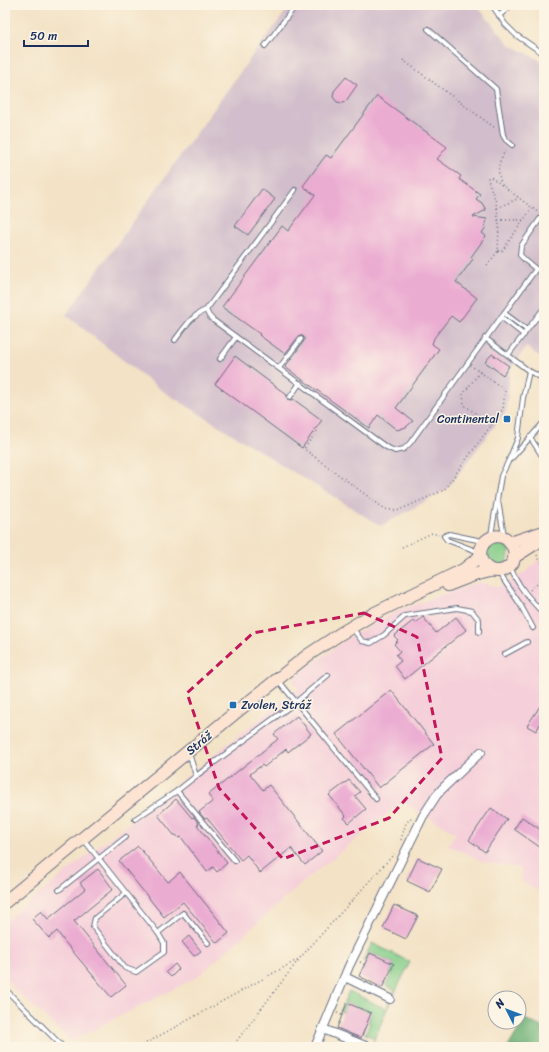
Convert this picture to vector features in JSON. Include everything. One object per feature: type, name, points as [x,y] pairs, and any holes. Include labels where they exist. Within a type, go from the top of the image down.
[{"type":"street","points":[[494,571],[484,565],[484,547],[498,536],[508,540],[544,532]]},
{"type":"street","name":"Stráž","points":[[403,600],[494,571],[503,570],[512,561],[544,538]]},
{"type":"street","points":[[508,540],[514,550],[512,561]]},
{"type":"street","name":"Stráž","points":[[5,902],[320,646],[381,610],[463,570],[484,547]]},
{"type":"street","points":[[316,1045],[344,977],[429,806],[442,789],[481,752]]},
{"type":"street","points":[[344,977],[390,999]]},
{"type":"street","points":[[323,1029],[368,1047]]},
{"type":"lane","points":[[265,46],[296,5]]},
{"type":"lane","points":[[492,5],[499,16],[516,35],[544,54]]},
{"type":"lane","points":[[499,16],[510,5]]},
{"type":"lane","points":[[428,29],[496,89],[503,135],[512,145]]},
{"type":"lane","points":[[175,340],[192,319],[199,313],[206,310],[295,190]]},
{"type":"lane","points":[[206,310],[213,320],[386,447],[395,451],[404,449],[410,443],[536,269],[520,255],[520,246],[542,218]]},
{"type":"lane","points":[[508,355],[544,308]]},
{"type":"lane","points":[[504,313],[527,330]]},
{"type":"lane","points":[[501,317],[524,335]]},
{"type":"lane","points":[[537,317],[544,322]]},
{"type":"lane","points":[[220,359],[236,337]]},
{"type":"lane","points":[[485,338],[529,371],[544,379]]},
{"type":"lane","points":[[279,368],[301,339]]},
{"type":"lane","points":[[484,547],[502,476],[518,438],[523,398],[529,371]]},
{"type":"lane","points":[[290,397],[300,384]]},
{"type":"lane","points":[[508,462],[544,422]]},
{"type":"lane","points":[[530,436],[544,459]]},
{"type":"lane","points":[[498,496],[508,540]]},
{"type":"lane","points":[[449,534],[484,547],[447,540],[444,536],[449,534]]},
{"type":"lane","points":[[512,561],[515,579],[525,594],[542,612]]},
{"type":"lane","points":[[494,571],[520,604],[533,628]]},
{"type":"lane","points":[[352,627],[362,641],[371,643],[384,635],[405,616],[457,608],[472,611],[479,620],[478,632]]},
{"type":"lane","points":[[505,654],[527,642]]},
{"type":"lane","points":[[135,819],[176,791],[296,702],[328,675]]},
{"type":"lane","points":[[278,679],[376,799]]},
{"type":"lane","points":[[189,752],[196,776]]},
{"type":"lane","points":[[176,791],[235,861]]},
{"type":"lane","points":[[59,890],[126,837]]},
{"type":"lane","points":[[82,838],[158,933],[164,943],[164,952],[136,972],[125,968],[93,927],[95,918],[126,894]]},
{"type":"lane","points":[[158,933],[183,913],[208,943]]},
{"type":"lane","points":[[5,989],[63,1047]]},
{"type":"path","points":[[403,60],[496,129]]},
{"type":"path","points":[[502,185],[498,172],[500,161],[507,148],[504,145]]},
{"type":"path","points":[[498,251],[499,226],[497,208],[488,178],[491,177],[502,185],[532,208],[542,218]]},
{"type":"path","points":[[497,208],[519,198]]},
{"type":"path","points":[[487,265],[498,251],[502,250],[532,208]]},
{"type":"path","points":[[498,220],[524,220]]},
{"type":"path","points":[[317,431],[304,449],[385,509],[397,511],[444,490],[503,410],[505,390],[473,367]]},
{"type":"path","points":[[480,372],[463,394],[464,404],[492,425]]},
{"type":"path","points":[[402,548],[432,533],[444,536]]},
{"type":"path","points":[[536,553],[540,561],[544,564]]},
{"type":"path","points":[[527,592],[541,581],[544,576]]},
{"type":"path","points":[[401,842],[406,823],[417,812]]},
{"type":"path","points":[[232,1047],[300,958],[394,854]]},
{"type":"path","points":[[139,1047],[300,958]]},
{"type":"path","points":[[357,961],[367,966]]},
{"type":"path","points":[[334,1012],[344,1016]]},
{"type":"highlighted area","points":[[364,613],[417,637],[442,758],[389,818],[283,859],[219,788],[187,693],[253,633]]},
{"type":"shaded area","points":[[291,5],[476,5],[510,45],[544,62],[544,360],[526,347],[510,370],[506,411],[446,490],[381,526],[161,390],[66,315],[254,53]]},
{"type":"shaded area","points":[[544,555],[544,894],[521,881],[521,868],[484,862],[448,845],[456,833],[402,802],[301,884],[197,977],[71,1041],[14,989],[5,977],[5,921],[298,688],[292,679],[351,636],[399,610],[479,582],[499,587],[526,572]]},
{"type":"green space","points":[[497,542],[506,545],[509,554],[506,563],[497,566],[488,563],[485,554],[488,545]]},
{"type":"green space","points":[[372,943],[410,962],[387,1009],[375,1038],[365,1034],[370,1023],[368,1022],[371,1013],[347,1003],[343,1013],[340,1012],[349,991],[386,1009],[395,990],[386,985],[392,974],[390,973],[394,964],[371,953],[366,962],[363,961]]},
{"type":"green space","points":[[527,1020],[544,1028],[544,1047],[508,1047],[518,1030],[527,1030]]},
{"type":"building","points":[[346,77],[357,85],[346,101],[343,103],[337,102],[333,97],[334,91]]},
{"type":"building","points":[[377,96],[447,147],[437,159],[461,176],[459,179],[480,194],[476,199],[482,203],[486,210],[473,217],[487,219],[486,227],[482,233],[486,236],[471,257],[473,259],[456,282],[477,298],[459,322],[451,316],[434,338],[432,344],[439,349],[396,408],[413,421],[406,427],[397,430],[378,415],[369,428],[285,367],[304,341],[303,336],[298,337],[285,354],[222,307],[282,226],[288,231],[315,195],[303,186],[326,155],[331,158]]},
{"type":"building","points":[[262,189],[275,199],[248,235],[235,226]]},
{"type":"building","points":[[492,354],[509,366],[503,375],[485,362]]},
{"type":"building","points":[[235,356],[287,395],[288,400],[293,399],[322,420],[302,448],[215,384]]},
{"type":"building","points":[[423,617],[436,633],[456,617],[466,630],[405,679],[395,666],[401,661],[396,655],[400,651],[394,644],[398,640],[394,636],[414,620],[416,623]]},
{"type":"building","points":[[391,690],[434,744],[379,788],[336,734]]},
{"type":"building","points":[[544,700],[544,718],[536,731],[527,726]]},
{"type":"building","points":[[297,716],[311,734],[288,752],[286,749],[264,767],[262,765],[250,774],[263,790],[269,785],[322,851],[305,865],[291,848],[260,873],[247,855],[241,860],[207,818],[205,819],[199,812],[213,801],[208,795],[278,739],[274,734]]},
{"type":"building","points":[[349,780],[360,792],[355,796],[366,809],[349,823],[344,818],[346,816],[329,795]]},
{"type":"building","points":[[176,799],[192,818],[194,817],[199,824],[197,825],[227,863],[217,872],[213,867],[207,872],[181,837],[179,838],[174,835],[158,815]]},
{"type":"building","points":[[491,808],[507,819],[485,852],[469,840]]},
{"type":"building","points":[[522,817],[544,832],[544,850],[514,829]]},
{"type":"building","points":[[138,846],[168,882],[180,872],[229,933],[217,943],[183,902],[164,917],[119,861]]},
{"type":"building","points":[[418,858],[442,869],[430,892],[407,881]]},
{"type":"building","points":[[98,869],[113,889],[74,921],[126,985],[111,997],[57,931],[49,938],[32,919],[41,911],[48,919],[85,889],[80,883]]},
{"type":"building","points":[[394,905],[418,916],[406,939],[383,928]]},
{"type":"building","points":[[189,936],[201,951],[194,956],[182,942]]},
{"type":"building","points":[[370,953],[394,964],[382,988],[359,976]]},
{"type":"building","points":[[175,964],[179,969],[171,977],[166,972]]},
{"type":"building","points":[[347,1003],[371,1013],[361,1038],[337,1028]]},
{"type":"place","name":"Continental","points":[[507,419]]},
{"type":"place","name":"Zvolen, Stráž","points":[[233,705]]}]
